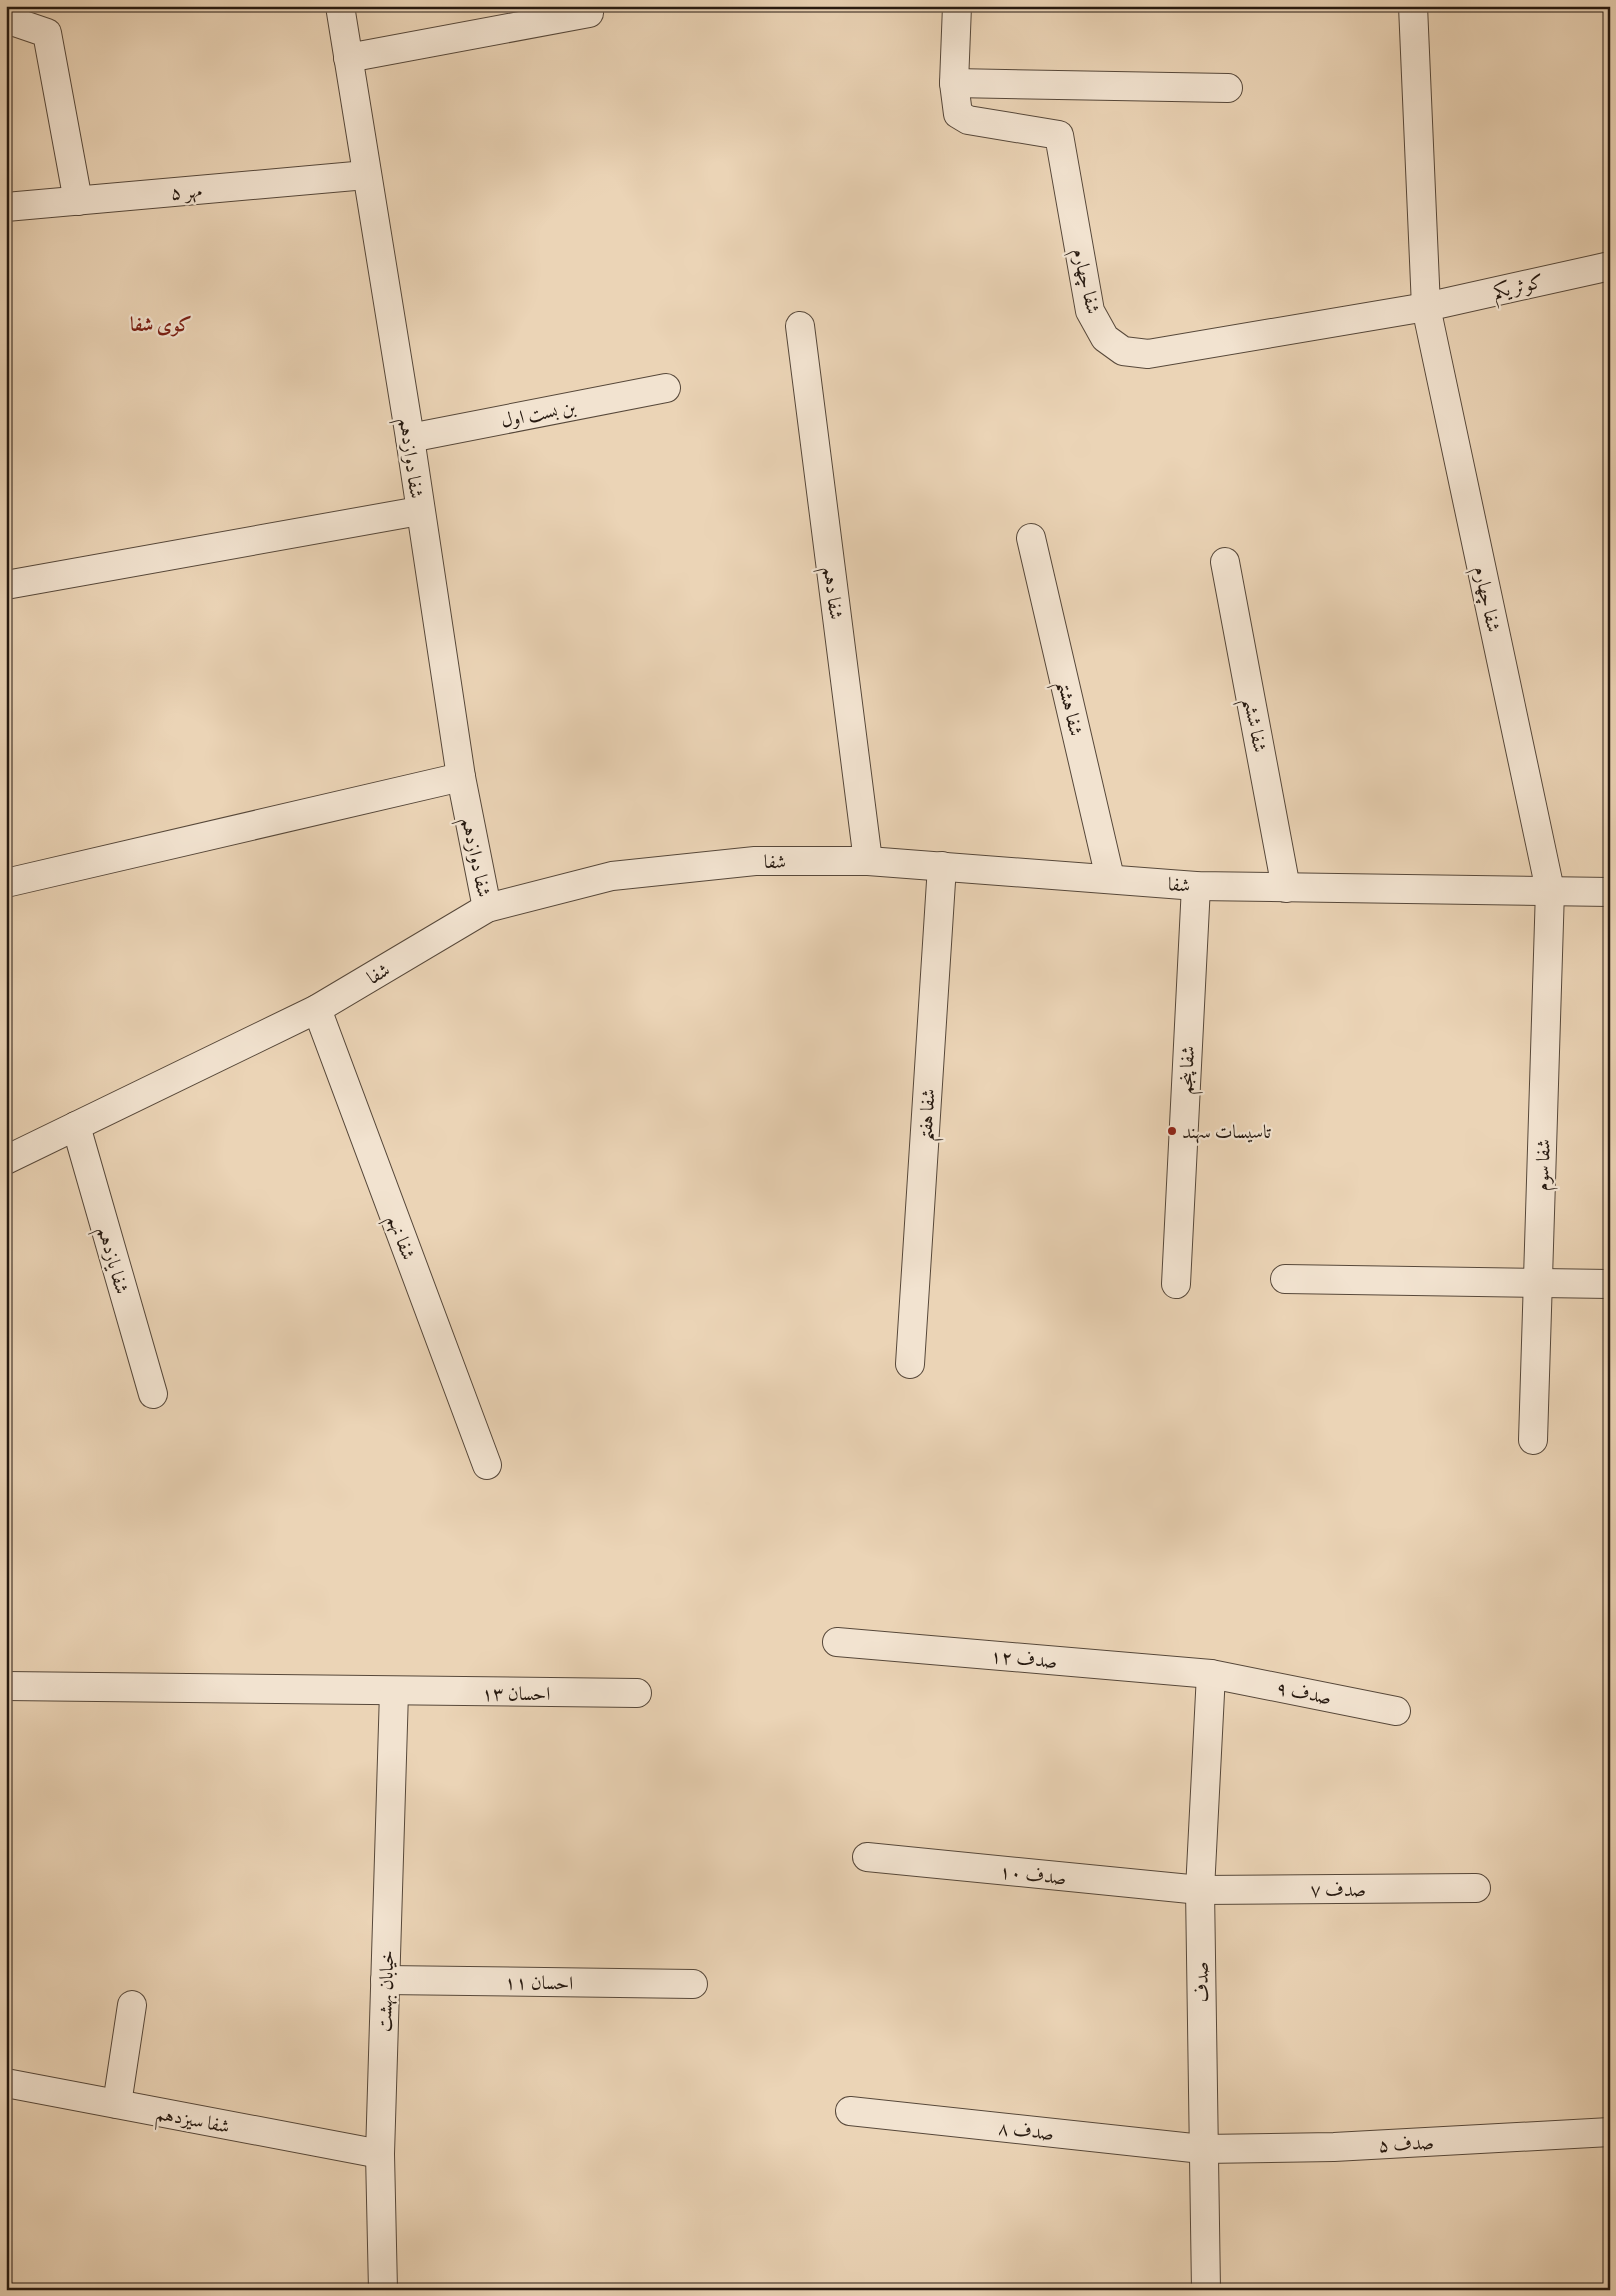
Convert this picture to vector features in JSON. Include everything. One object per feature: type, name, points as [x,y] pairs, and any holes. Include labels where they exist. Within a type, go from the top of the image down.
[{"type":"street","name":"شفا دوازدهم","points":[[340,6],[410,438],[419,511],[460,777],[488,908]]},
{"type":"street","name":"شفا چهارم","points":[[957,6],[954,83],[958,114],[968,120],[1059,135],[1090,311],[1105,338],[1123,351],[1148,354],[1426,307]]},
{"type":"street","name":"شفا چهارم","points":[[1413,6],[1426,307],[1550,890]]},
{"type":"street","points":[[348,58],[589,13]]},
{"type":"street","points":[[6,19],[47,33],[78,201]]},
{"type":"street","points":[[954,83],[1228,88]]},
{"type":"street","name":"مهر ۵","points":[[6,207],[366,175]]},
{"type":"street","name":"کوثر یکم","points":[[1426,307],[1610,266]]},
{"type":"street","name":"شفا دهم","points":[[800,326],[868,861]]},
{"type":"street","name":"بن بست اول","points":[[410,438],[666,388]]},
{"type":"street","points":[[6,585],[419,511]]},
{"type":"street","name":"شفا هشتم","points":[[1031,538],[1110,878]]},
{"type":"street","name":"شفا ششم","points":[[1225,562],[1286,888]]},
{"type":"street","points":[[6,882],[460,777]]},
{"type":"street","name":"شفا","points":[[6,1160],[317,1009],[488,908],[612,876],[755,861],[868,861],[1196,886],[1610,892]]},
{"type":"street","name":"شفا هفتم","points":[[910,1364],[942,866]]},
{"type":"street","name":"شفا پنجم","points":[[1176,1284],[1196,886]]},
{"type":"street","name":"شفا سوم","points":[[1533,1440],[1550,890]]},
{"type":"street","name":"شفا نهم","points":[[317,1009],[487,1465]]},
{"type":"street","name":"شفا یازدهم","points":[[76,1126],[152,1394]]},
{"type":"street","points":[[1284,1279],[1610,1284]]},
{"type":"street","name":"صدف ۱۲","points":[[837,1642],[1211,1674]]},
{"type":"street","name":"صدف ۹","points":[[1211,1674],[1396,1711]]},
{"type":"street","name":"صدف","points":[[1206,2290],[1202,2149],[1200,1890],[1211,1674]]},
{"type":"street","name":"احسان ۱۳","points":[[6,1686],[394,1692],[636,1693]]},
{"type":"street","name":"خیابان بهشت","points":[[382,2290],[380,2154],[394,1692]]},
{"type":"street","name":"صدف ۱۰","points":[[867,1857],[1200,1890]]},
{"type":"street","name":"صدف ۷","points":[[1200,1890],[1476,1888]]},
{"type":"street","name":"احسان ۱۱","points":[[385,1980],[693,1984]]},
{"type":"street","points":[[117,2104],[132,2004]]},
{"type":"street","name":"شفا سیزدهم","points":[[6,2083],[380,2154]]},
{"type":"street","name":"صدف ۸","points":[[850,2111],[1202,2149]]},
{"type":"street","name":"صدف ۵","points":[[1202,2149],[1334,2147],[1610,2132]]},
{"type":"place","name":"تاسیسات سهند","points":[[1172,1131]]},
{"type":"district","name":"کوی شفا","points":[[161,324]]}]
